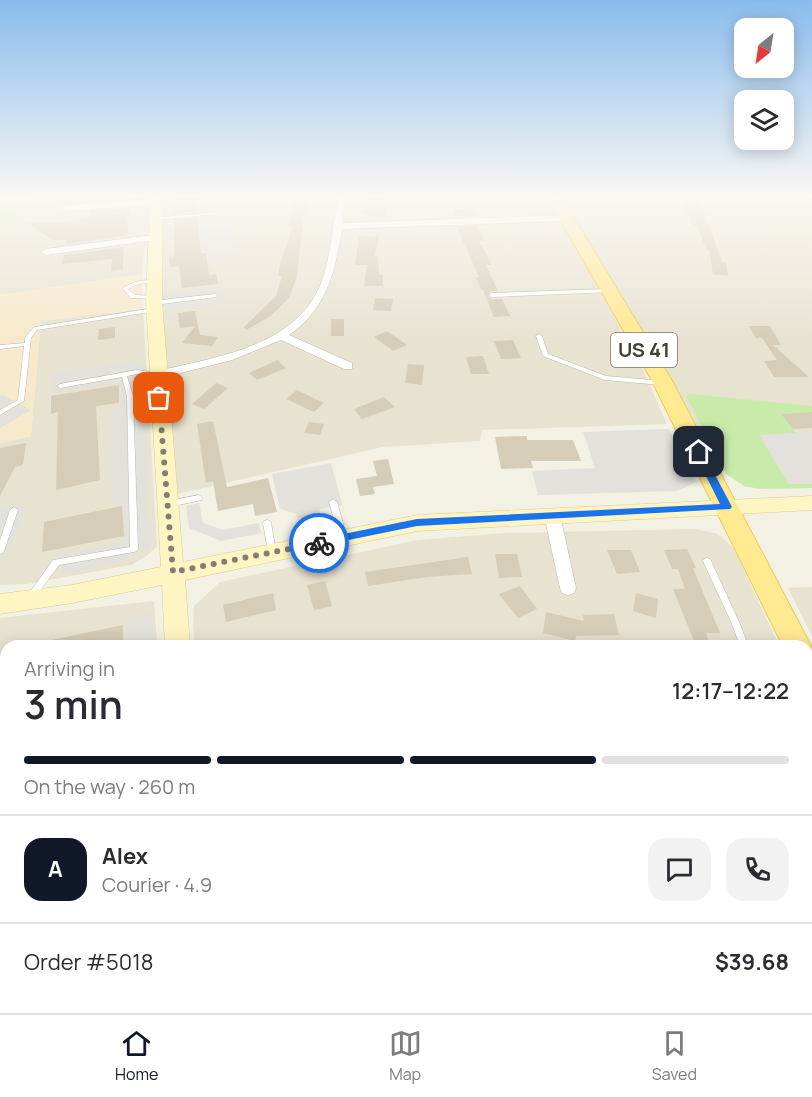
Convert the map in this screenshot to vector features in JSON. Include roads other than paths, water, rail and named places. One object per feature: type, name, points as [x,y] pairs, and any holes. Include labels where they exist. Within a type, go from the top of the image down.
[{"type":"main road","points":[[155,245],[154,298],[158,375],[178,640]]},
{"type":"main road","name":"US 41","points":[[584,245],[663,383],[794,640]]},
{"type":"main road","points":[[0,604],[72,594],[417,523],[812,503]]},
{"type":"street","points":[[46,252],[65,245]]},
{"type":"street","points":[[158,375],[238,355],[280,335],[303,318],[314,306],[324,288],[333,245]]},
{"type":"street","points":[[280,335],[348,366]]},
{"type":"street","points":[[552,515],[568,588]]},
{"type":"lane","points":[[492,295],[610,291]]},
{"type":"lane","points":[[0,413],[21,401],[28,338],[35,329],[154,298],[215,296]]},
{"type":"lane","points":[[539,336],[545,355],[605,378],[663,383]]},
{"type":"lane","points":[[0,347],[27,344]]},
{"type":"lane","points":[[60,386],[137,372],[158,375]]},
{"type":"lane","points":[[29,600],[56,562],[134,549],[130,396],[124,374]]},
{"type":"lane","points":[[168,504],[199,498]]},
{"type":"lane","points":[[333,502],[343,538]]},
{"type":"lane","points":[[0,551],[14,510]]},
{"type":"lane","points":[[267,523],[272,552]]},
{"type":"lane","points":[[706,561],[741,640]]}]
